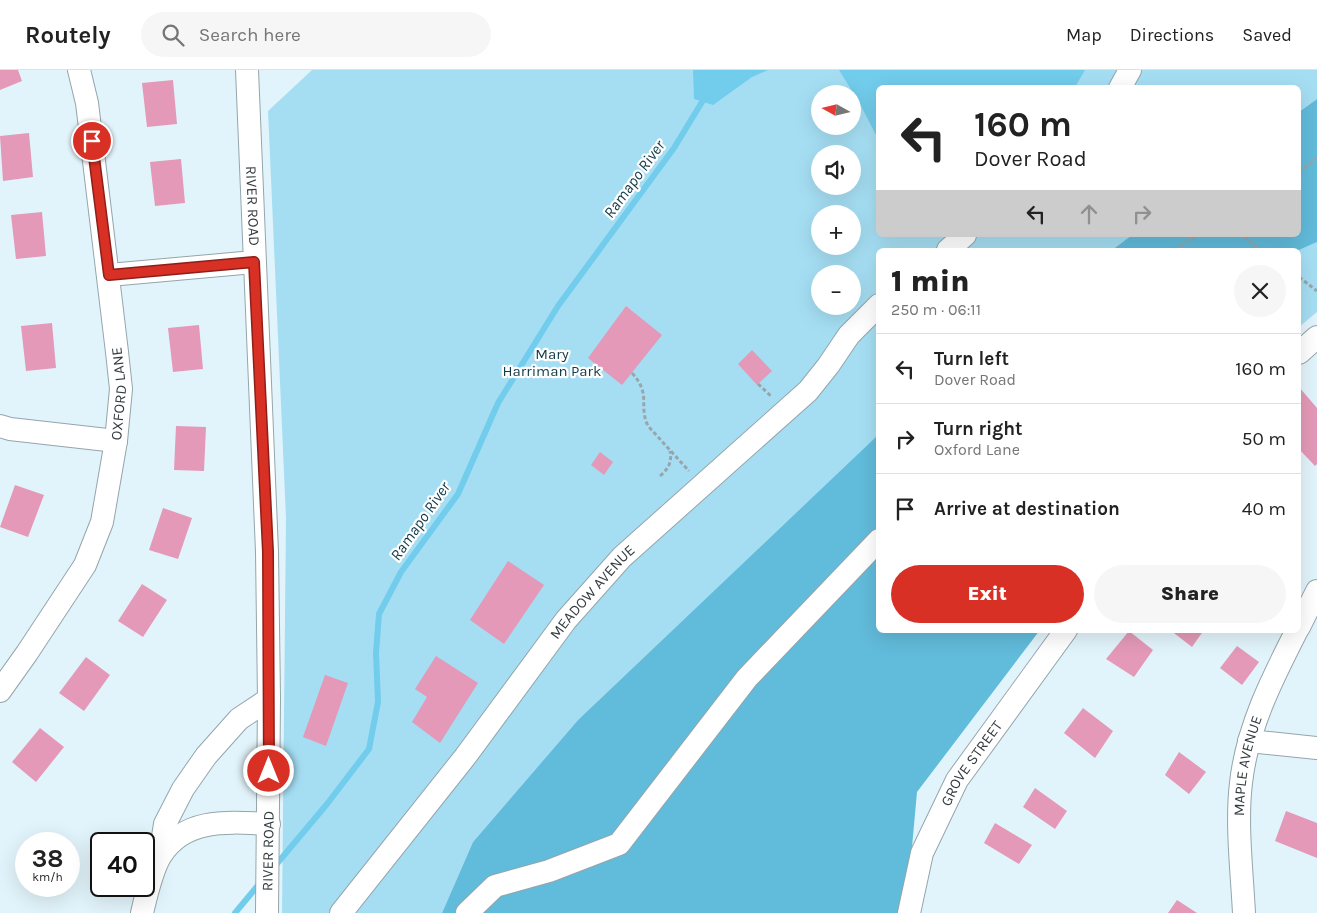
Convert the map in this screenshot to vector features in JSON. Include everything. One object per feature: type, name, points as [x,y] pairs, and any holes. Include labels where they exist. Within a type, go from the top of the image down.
[{"type":"street","name":"OXFORD LANE","points":[[0,691],[28,653],[85,565],[102,522],[116,441],[121,389],[109,275],[87,103],[79,70]]},
{"type":"street","name":"RIVER ROAD","points":[[247,70],[268,552],[269,864],[267,913]]},
{"type":"street","points":[[1122,85],[1130,70]]},
{"type":"street","points":[[950,248],[963,237]]},
{"type":"street","points":[[109,275],[254,262]]},
{"type":"street","name":"MEADOW AVENUE","points":[[341,913],[465,757],[566,620],[622,558],[808,391],[849,335],[876,308]]},
{"type":"street","points":[[1301,351],[1317,337]]},
{"type":"street","points":[[0,426],[10,429],[116,441]]},
{"type":"street","points":[[467,913],[495,886],[549,871],[619,844],[746,678],[876,543]]},
{"type":"street","name":"MAPLE AVENUE","points":[[1301,623],[1317,592]]},
{"type":"street","name":"GROVE STREET","points":[[909,913],[922,853],[956,780],[1064,633]]},
{"type":"street","name":"MAPLE AVENUE","points":[[1244,913],[1240,829],[1241,784],[1251,732],[1268,688],[1296,633]]},
{"type":"street","points":[[142,913],[160,855],[165,824],[183,789],[206,756],[239,719],[269,699]]},
{"type":"street","points":[[1250,741],[1317,748]]},
{"type":"street","points":[[160,855],[179,834],[200,825],[269,824]]},
{"type":"path","points":[[1301,170],[1317,158]]},
{"type":"path","points":[[1177,248],[1195,237]]},
{"type":"path","points":[[1244,237],[1258,248]]},
{"type":"path","points":[[1301,279],[1317,291]]},
{"type":"path","points":[[632,373],[640,383],[645,396],[645,418],[648,426],[689,471]]},
{"type":"path","points":[[758,384],[772,396]]},
{"type":"path","points":[[660,476],[670,464],[669,449]]},
{"type":"green space","name":"Mary Harriman Park","points":[[312,70],[1317,70],[1317,99],[1301,111],[1301,85],[876,85],[876,237],[1129,237],[1115,248],[876,248],[876,437],[578,720],[473,842],[442,913],[282,913],[286,518],[268,111]]},
{"type":"green space","points":[[1317,242],[1317,312],[1301,325],[1301,249]]},
{"type":"shaded area","points":[[693,70],[768,70],[752,77],[713,105],[694,99]]},
{"type":"shaded area","points":[[839,70],[1085,70],[1076,85],[876,85],[876,135],[861,106],[861,85],[848,85]]},
{"type":"shaded area","points":[[1317,99],[1317,242],[1301,249],[1115,248],[1129,237],[1301,237],[1301,111]]},
{"type":"shaded area","points":[[876,437],[876,633],[1038,633],[917,792],[906,913],[442,913],[473,842],[578,720]]},
{"type":"building","points":[[0,70],[18,70],[22,81],[0,90]]},
{"type":"building","points":[[173,80],[177,124],[147,127],[142,83]]},
{"type":"building","points":[[29,133],[33,177],[3,181],[0,136]]},
{"type":"building","points":[[181,159],[185,203],[155,206],[150,162]]},
{"type":"building","points":[[42,212],[46,256],[16,259],[11,215]]},
{"type":"building","points":[[626,306],[662,335],[622,385],[588,358]]},
{"type":"building","points":[[52,323],[56,368],[26,371],[21,326]]},
{"type":"building","points":[[199,325],[203,369],[173,372],[168,328]]},
{"type":"building","points":[[752,350],[772,371],[757,385],[738,364]]},
{"type":"building","points":[[1301,389],[1317,408],[1317,464],[1315,466],[1301,451]]},
{"type":"building","points":[[176,426],[206,427],[204,471],[174,470]]},
{"type":"building","points":[[600,452],[613,462],[604,475],[591,465]]},
{"type":"building","points":[[15,485],[44,495],[28,537],[0,527]]},
{"type":"building","points":[[163,508],[192,518],[178,559],[149,550]]},
{"type":"building","points":[[508,561],[544,585],[504,644],[470,620]]},
{"type":"building","points":[[142,584],[167,600],[143,637],[118,621]]},
{"type":"building","points":[[1127,633],[1132,633],[1153,650],[1134,677],[1106,659]]},
{"type":"building","points":[[1174,633],[1202,633],[1192,647]]},
{"type":"building","points":[[1237,646],[1259,662],[1242,685],[1220,668]]},
{"type":"building","points":[[436,656],[478,683],[440,743],[412,722],[427,697],[415,689]]},
{"type":"building","points":[[86,657],[110,675],[84,711],[59,693]]},
{"type":"building","points":[[325,675],[348,683],[326,746],[303,737]]},
{"type":"building","points":[[1083,708],[1113,731],[1095,758],[1064,733]]},
{"type":"building","points":[[40,728],[64,747],[36,782],[12,762]]},
{"type":"building","points":[[1179,752],[1206,772],[1189,794],[1165,775]]},
{"type":"building","points":[[1035,788],[1067,811],[1055,829],[1023,807]]},
{"type":"building","points":[[1286,811],[1317,823],[1317,858],[1275,841]]},
{"type":"building","points":[[995,823],[1032,845],[1019,864],[984,843]]},
{"type":"building","points":[[1177,900],[1197,913],[1168,913]]},
{"type":"waterway","name":"Ramapo River","points":[[275,866],[327,804],[369,749],[378,702],[376,653],[379,614],[401,572],[458,494],[498,403],[558,306],[674,148],[702,102]]},
{"type":"waterway","name":"Ramapo River","points":[[235,913],[260,883]]},
{"type":"route","points":[[92,141],[109,275],[254,262],[268,552],[269,771]]}]
